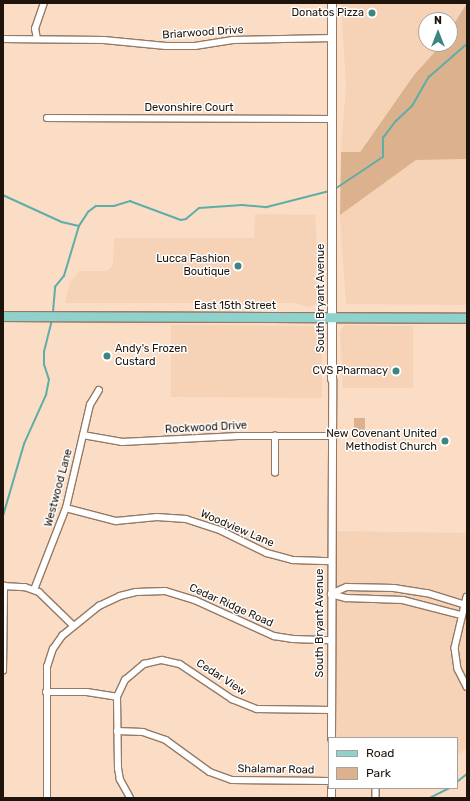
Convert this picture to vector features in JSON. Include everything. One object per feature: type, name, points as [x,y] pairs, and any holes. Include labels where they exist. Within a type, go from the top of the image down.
[{"type":"main road","name":"South Bryant Avenue","points":[[332,3],[332,378]]},
{"type":"main road","name":"East 15th Street","points":[[3,316],[467,318]]},
{"type":"street","points":[[37,39],[35,29],[44,3]]},
{"type":"street","name":"Briarwood Drive","points":[[3,39],[104,40],[166,46],[240,40],[333,38]]},
{"type":"street","name":"Devonshire Court","points":[[47,118],[331,119]]},
{"type":"street","name":"South Bryant Avenue","points":[[331,737],[332,378]]},
{"type":"street","name":"Westwood Lane","points":[[34,590],[66,508],[90,405],[99,390]]},
{"type":"street","name":"Rockwood Drive","points":[[83,435],[122,442],[275,436],[332,436]]},
{"type":"street","points":[[275,436],[275,473]]},
{"type":"street","name":"Woodview Lane","points":[[66,508],[116,521],[157,516],[186,519],[222,531],[267,553],[293,560],[331,561]]},
{"type":"street","points":[[3,671],[4,586],[34,590],[47,597],[73,625]]},
{"type":"street","points":[[331,594],[347,587],[394,588],[427,593],[464,604]]},
{"type":"street","name":"Cedar Ridge Road","points":[[48,798],[46,675],[51,654],[62,636],[73,625],[95,609],[120,596],[136,592],[165,591],[195,600],[274,636],[293,639],[331,640]]},
{"type":"street","points":[[331,594],[346,598],[402,600],[461,615]]},
{"type":"street","points":[[467,597],[455,642],[455,655],[461,677],[467,687]]},
{"type":"street","name":"Cedar View","points":[[117,697],[125,680],[138,667],[150,662],[168,660],[184,666],[232,699],[250,707],[268,710],[332,710]]},
{"type":"street","points":[[46,692],[91,692],[117,697],[119,775],[130,798]]},
{"type":"street","name":"Shalamar Road","points":[[117,731],[143,732],[166,740],[210,772],[232,780],[328,781]]},
{"type":"shaded area","points":[[341,3],[466,3],[458,16],[458,12],[418,12],[418,52],[435,52],[414,75],[359,152],[341,152],[346,85]]},
{"type":"shaded area","points":[[467,159],[467,305],[346,304],[340,215],[416,160]]},
{"type":"shaded area","points":[[255,214],[315,215],[318,261],[315,278],[320,294],[317,304],[308,307],[294,303],[65,303],[70,283],[79,271],[107,271],[113,265],[114,238],[254,238]]},
{"type":"shaded area","points":[[171,325],[318,326],[322,329],[322,398],[171,397]]},
{"type":"shaded area","points":[[345,325],[413,326],[413,388],[343,388],[340,331]]},
{"type":"shaded area","points":[[331,531],[467,533],[467,748],[458,754],[458,737],[331,737]]},
{"type":"green space","points":[[467,3],[467,159],[416,160],[340,215],[341,152],[360,152],[414,75],[435,52],[458,52],[458,17]]},
{"type":"green space","points":[[354,418],[365,418],[365,436],[354,436]]},
{"type":"waterway","points":[[335,189],[383,157],[383,138],[396,121],[412,106],[429,77],[467,44]]},
{"type":"waterway","points":[[53,312],[55,287],[64,276],[79,226],[88,212],[96,206],[114,206],[130,201],[181,220],[186,219],[199,208],[242,205],[267,207],[330,191]]},
{"type":"waterway","points":[[3,195],[62,222],[79,226]]},
{"type":"waterway","points":[[3,516],[24,444],[46,395],[49,380],[44,365],[44,352],[52,320]]},
{"type":"waterway","points":[[458,781],[467,774]]},
{"type":"waterway","points":[[430,798],[448,789]]},
{"type":"place","name":"Donatos Pizza","points":[[372,13]]},
{"type":"place","name":"Lucca Fashion Boutique","points":[[238,266]]},
{"type":"place","name":"Andy's Frozen Custard","points":[[107,356]]},
{"type":"place","name":"CVS Pharmacy","points":[[396,371]]},
{"type":"place","name":"New Covenant United Methodist Church","points":[[445,441]]}]
